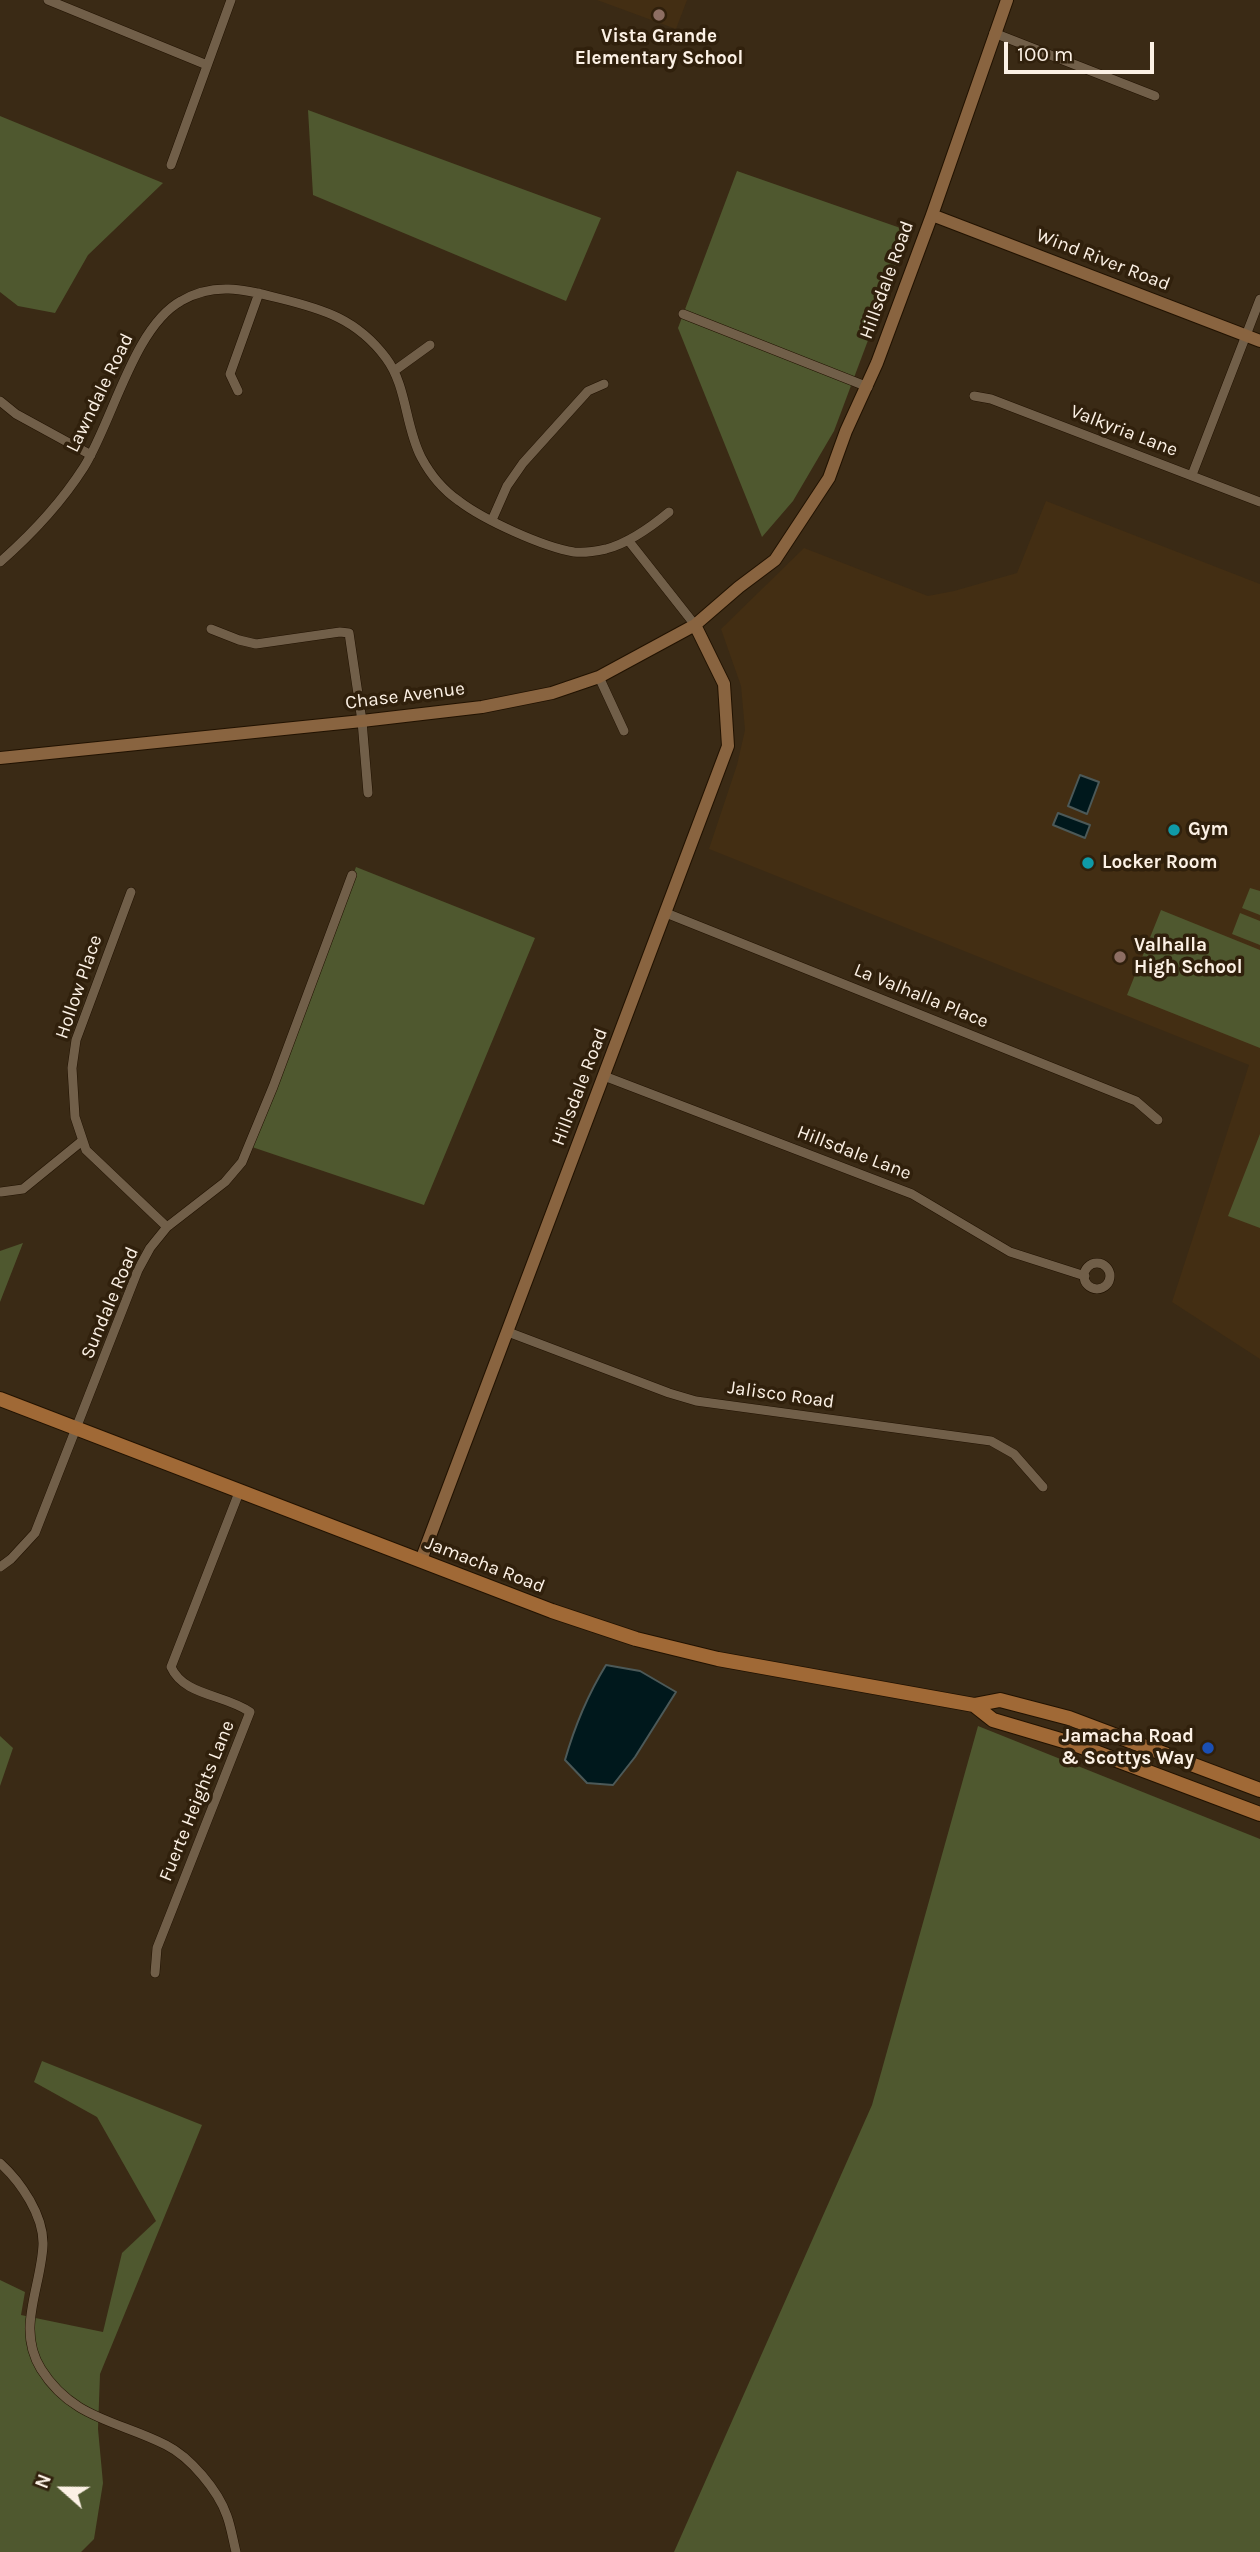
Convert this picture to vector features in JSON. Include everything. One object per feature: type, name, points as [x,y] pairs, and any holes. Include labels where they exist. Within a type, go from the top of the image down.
[{"type":"main road","name":"Hillsdale Road","points":[[775,560],[829,478],[846,431],[868,387],[1007,0]]},
{"type":"main road","name":"Wind River Road","points":[[932,215],[1260,341]]},
{"type":"main road","name":"Chase Avenue","points":[[0,758],[482,707],[552,693],[599,677],[695,625],[775,560]]},
{"type":"main road","name":"Hillsdale Road","points":[[421,1560],[728,746],[724,684],[695,625]]},
{"type":"main road","name":"Jamacha Road","points":[[0,1399],[552,1611],[636,1639],[718,1659],[974,1704],[1000,1700],[1069,1718],[1259,1792]]},
{"type":"main road","name":"Jamacha Road","points":[[974,1704],[993,1720],[1074,1744],[1260,1814]]},
{"type":"street","points":[[48,0],[207,65]]},
{"type":"street","points":[[171,166],[231,0]]},
{"type":"street","points":[[994,33],[1155,96]]},
{"type":"street","name":"Lawndale Road","points":[[0,562],[51,512],[91,455],[143,342],[163,314],[182,300],[212,289],[233,288],[322,308],[370,340],[394,371],[415,445],[429,469],[458,501],[492,520],[537,540],[576,552],[605,549],[628,540],[669,512]]},
{"type":"street","points":[[238,391],[230,374],[259,293]]},
{"type":"street","points":[[1192,475],[1260,299]]},
{"type":"street","points":[[683,314],[868,387]]},
{"type":"street","points":[[394,371],[430,345]]},
{"type":"street","points":[[492,520],[508,486],[523,463],[588,391],[604,384]]},
{"type":"street","name":"Valkyria Lane","points":[[974,396],[991,399],[1260,502]]},
{"type":"street","points":[[0,401],[16,414],[91,455]]},
{"type":"street","points":[[628,540],[695,625]]},
{"type":"street","points":[[211,629],[256,644],[349,633],[362,721],[368,793]]},
{"type":"street","points":[[599,677],[624,731]]},
{"type":"street","name":"Sundale Road","points":[[0,1567],[36,1533],[138,1270],[150,1248],[167,1227],[225,1182],[242,1162],[273,1087],[352,875]]},
{"type":"street","name":"Hollow Place","points":[[131,892],[76,1040],[72,1068],[75,1117],[86,1150],[167,1227]]},
{"type":"street","name":"La Valhalla Place","points":[[666,913],[1136,1101],[1158,1120]]},
{"type":"street","name":"Hillsdale Lane","points":[[604,1076],[912,1194],[1010,1252],[1084,1276]]},
{"type":"street","points":[[1,1192],[23,1189],[82,1141]]},
{"type":"street","name":"Jalisco Road","points":[[508,1332],[670,1394],[696,1401],[991,1441],[1014,1454],[1042,1487]]},
{"type":"street","name":"Fuerte Heights Lane","points":[[155,1973],[157,1948],[250,1712],[237,1703],[181,1683],[171,1667],[240,1490]]},
{"type":"street","points":[[0,2162],[26,2195],[37,2219],[43,2242],[29,2325],[31,2344],[43,2372],[82,2410],[166,2445],[187,2458],[227,2515],[236,2552]]},
{"type":"shaded area","name":"Vista Grande Elementary School","points":[[597,0],[687,0],[676,29]]},
{"type":"shaded area","name":"Valhalla High School","points":[[1046,501],[1260,584],[1260,1359],[1172,1302],[1249,1065],[709,849],[737,765],[745,730],[741,686],[721,629],[804,548],[928,596],[1017,573]]},
{"type":"green space","points":[[308,110],[601,218],[566,301],[313,195]]},
{"type":"green space","points":[[0,116],[163,183],[88,255],[55,313],[18,306],[0,292]]},
{"type":"green space","points":[[737,171],[909,231],[834,431],[793,501],[762,537],[678,328]]},
{"type":"green space","points":[[356,867],[535,938],[424,1205],[249,1146]]},
{"type":"green space","points":[[1250,888],[1260,891],[1260,915],[1242,908]]},
{"type":"green space","points":[[1161,910],[1260,950],[1260,1048],[1127,995]]},
{"type":"green space","points":[[1240,913],[1260,921],[1260,945],[1232,934]]},
{"type":"green space","points":[[1260,1134],[1260,1228],[1228,1216]]},
{"type":"green space","points":[[23,1243],[0,1302],[0,1251]]},
{"type":"green space","points":[[978,1726],[1260,1839],[1260,2552],[674,2552],[872,2105]]},
{"type":"green space","points":[[0,1736],[13,1748],[0,1786]]},
{"type":"green space","points":[[42,2061],[202,2125],[100,2374],[98,2429],[103,2483],[94,2539],[81,2552],[0,2552],[0,2280],[25,2292],[21,2315],[103,2332],[122,2253],[156,2221],[97,2117],[34,2082]]},
{"type":"water","points":[[1080,775],[1099,782],[1087,814],[1068,806]]},
{"type":"water","points":[[1058,813],[1090,825],[1085,838],[1053,825]]},
{"type":"water","points":[[606,1665],[640,1671],[676,1692],[635,1757],[613,1785],[587,1783],[565,1760],[582,1711]]},
{"type":"place","name":"Vista Grande Elementary School","points":[[659,15]]},
{"type":"place","name":"Gym","points":[[1174,830]]},
{"type":"place","name":"Locker Room","points":[[1088,863]]},
{"type":"place","name":"Valhalla High School","points":[[1120,957]]},
{"type":"place","name":"Jamacha Road & Scottys Way","points":[[1208,1748]]}]
